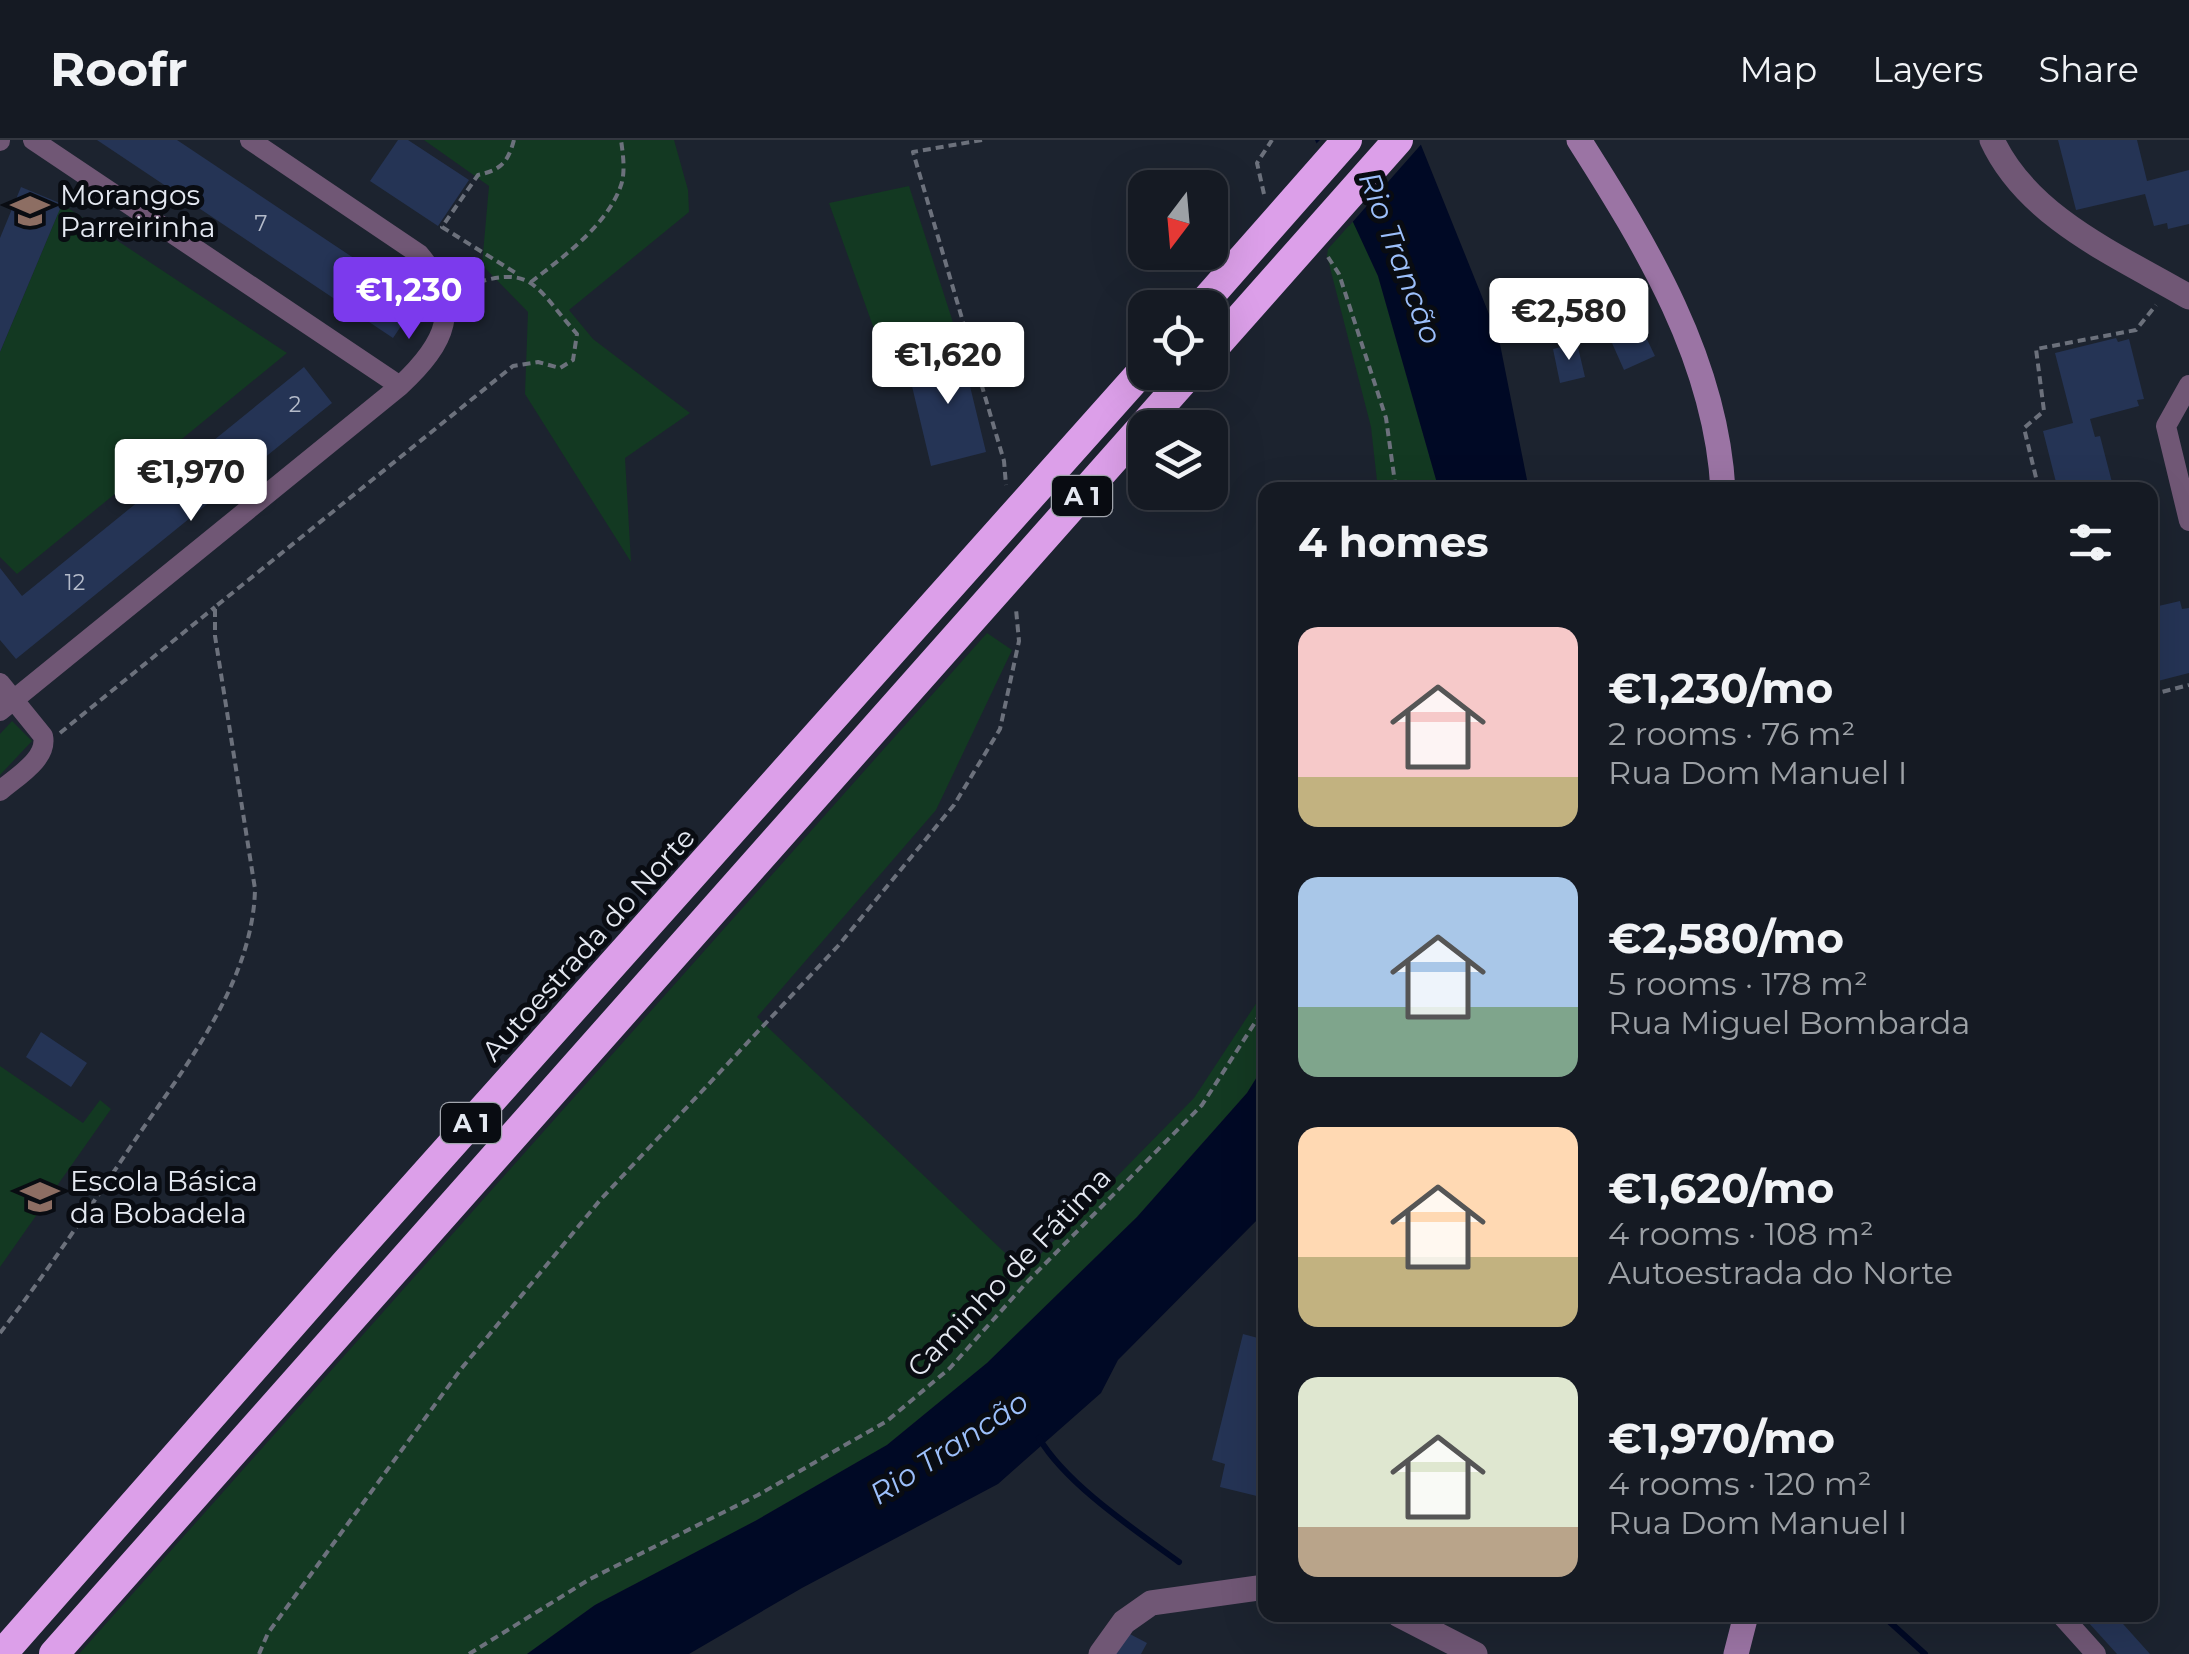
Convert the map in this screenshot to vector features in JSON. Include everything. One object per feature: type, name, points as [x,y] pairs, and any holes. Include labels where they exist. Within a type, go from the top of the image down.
[{"type":"highway","points":[[1214,290],[1347,140]]},
{"type":"highway","points":[[1228,332],[1398,140]]},
{"type":"highway","name":"Autoestrada do Norte","points":[[2,1654],[1128,387]]},
{"type":"highway","name":"A 1","points":[[54,1654],[1176,390]]},
{"type":"main road","points":[[1579,140],[1682,320],[1711,404],[1722,482]]},
{"type":"main road","points":[[1736,1654],[1744,1622]]},
{"type":"street","points":[[33,140],[400,386]]},
{"type":"street","points":[[0,791],[40,756],[45,745],[43,736],[4,698],[400,386],[439,342],[445,302],[435,273],[419,254],[250,140]]},
{"type":"street","points":[[1992,140],[2000,158],[2029,193],[2068,226],[2180,292]]},
{"type":"street","points":[[2189,385],[2166,426],[2189,521]]},
{"type":"street","points":[[1101,1654],[1124,1622],[1151,1603],[1258,1587]]},
{"type":"street","points":[[1413,1622],[1475,1654]]},
{"type":"street","points":[[2068,1622],[2096,1654]]},
{"type":"path","points":[[45,745],[513,366],[538,362],[560,368],[574,360],[576,334],[531,282],[442,227],[478,175],[493,172],[509,160],[514,140]]},
{"type":"path","points":[[531,282],[570,252],[605,213],[622,186],[621,140]]},
{"type":"path","points":[[982,140],[913,152],[1004,461],[1007,490]]},
{"type":"path","points":[[1272,140],[1257,164],[1261,192],[1274,204]]},
{"type":"path","points":[[1327,256],[1339,274],[1386,418],[1395,482]]},
{"type":"path","points":[[445,302],[494,276],[514,274],[531,282]]},
{"type":"path","points":[[2037,482],[2024,428],[2044,411],[2036,349],[2136,330],[2180,292]]},
{"type":"path","points":[[258,1654],[268,1633],[472,1355],[601,1199],[838,946],[954,806],[1000,729],[1019,642],[1016,602]]},
{"type":"path","points":[[0,1333],[48,1271],[203,1038],[238,968],[254,923],[255,889],[214,636],[216,607]]},
{"type":"path","points":[[2158,693],[2189,686]]},
{"type":"path","name":"Caminho de Fátima","points":[[469,1654],[590,1579],[758,1496],[887,1420],[950,1368],[1028,1282],[1202,1105],[1258,1018]]},
{"type":"green space","points":[[424,140],[674,140],[688,190],[689,212],[569,310],[593,339],[690,413],[625,458],[631,562],[525,394],[528,312],[482,265],[489,186]]},
{"type":"green space","points":[[909,186],[959,341],[884,357],[829,203]]},
{"type":"green space","points":[[62,204],[287,353],[17,574],[0,557],[0,352]]},
{"type":"green space","points":[[1353,221],[1378,276],[1437,482],[1377,482],[1371,427],[1328,249]]},
{"type":"green space","points":[[987,633],[1012,650],[936,810],[757,1017],[1024,1271],[1194,1098],[1258,1001],[1258,1075],[1247,1093],[1137,1217],[987,1363],[887,1445],[757,1520],[595,1605],[527,1654],[79,1654]]},
{"type":"green space","points":[[12,721],[32,741],[0,775],[0,734]]},
{"type":"green space","points":[[0,1066],[83,1123],[100,1100],[111,1109],[0,1267]]},
{"type":"water","name":"Rio Trancão","points":[[1315,140],[1419,140],[1499,339],[1527,482],[1437,482],[1378,276]]},
{"type":"water","name":"Rio Trancão","points":[[1258,1075],[1258,1219],[1118,1360],[1101,1393],[998,1484],[802,1588],[689,1654],[527,1654],[595,1605],[757,1520],[887,1445],[987,1363],[1137,1217],[1247,1093]]},
{"type":"pier","points":[[1320,140],[1425,140],[1349,226],[1313,147]]},
{"type":"building","points":[[97,140],[177,140],[418,301],[393,338]]},
{"type":"building","points":[[398,140],[408,140],[469,180],[438,226],[370,181]]},
{"type":"building","points":[[2058,140],[2137,140],[2147,181],[2189,170],[2189,224],[2168,229],[2167,223],[2154,226],[2145,194],[2076,210]]},
{"type":"building","points":[[21,187],[62,204],[0,352],[0,238]]},
{"type":"building","points":[[1642,329],[1655,356],[1624,370],[1612,343]]},
{"type":"building","points":[[2116,338],[2118,342],[2129,339],[2144,399],[2137,400],[2139,406],[2090,419],[2095,437],[2100,436],[2112,482],[2056,482],[2043,431],[2073,423],[2055,353]]},
{"type":"building","points":[[959,341],[986,452],[931,466],[911,382],[928,378],[921,351]]},
{"type":"building","points":[[1577,343],[1585,377],[1560,383],[1553,349]]},
{"type":"building","points":[[304,367],[332,403],[16,659],[0,640],[0,568],[22,596]]},
{"type":"building","points":[[2180,601],[2182,609],[2189,608],[2189,673],[2158,681],[2158,606]]},
{"type":"building","points":[[41,1032],[87,1063],[71,1087],[26,1057]]},
{"type":"building","points":[[1243,1334],[1258,1338],[1258,1496],[1220,1487],[1225,1464],[1212,1460]]},
{"type":"building","points":[[2088,1622],[2121,1622],[2150,1654],[2117,1654]]},
{"type":"building","points":[[1126,1632],[1147,1643],[1141,1654],[1115,1654]]},
{"type":"waterway","points":[[1039,1438],[1084,1489],[1179,1562]]},
{"type":"waterway","points":[[1890,1622],[1925,1654]]},
{"type":"place","name":"Morangos Parreirinha","points":[[30,211]]},
{"type":"place","name":"Escola Básica da Bobadela","points":[[40,1197]]}]
